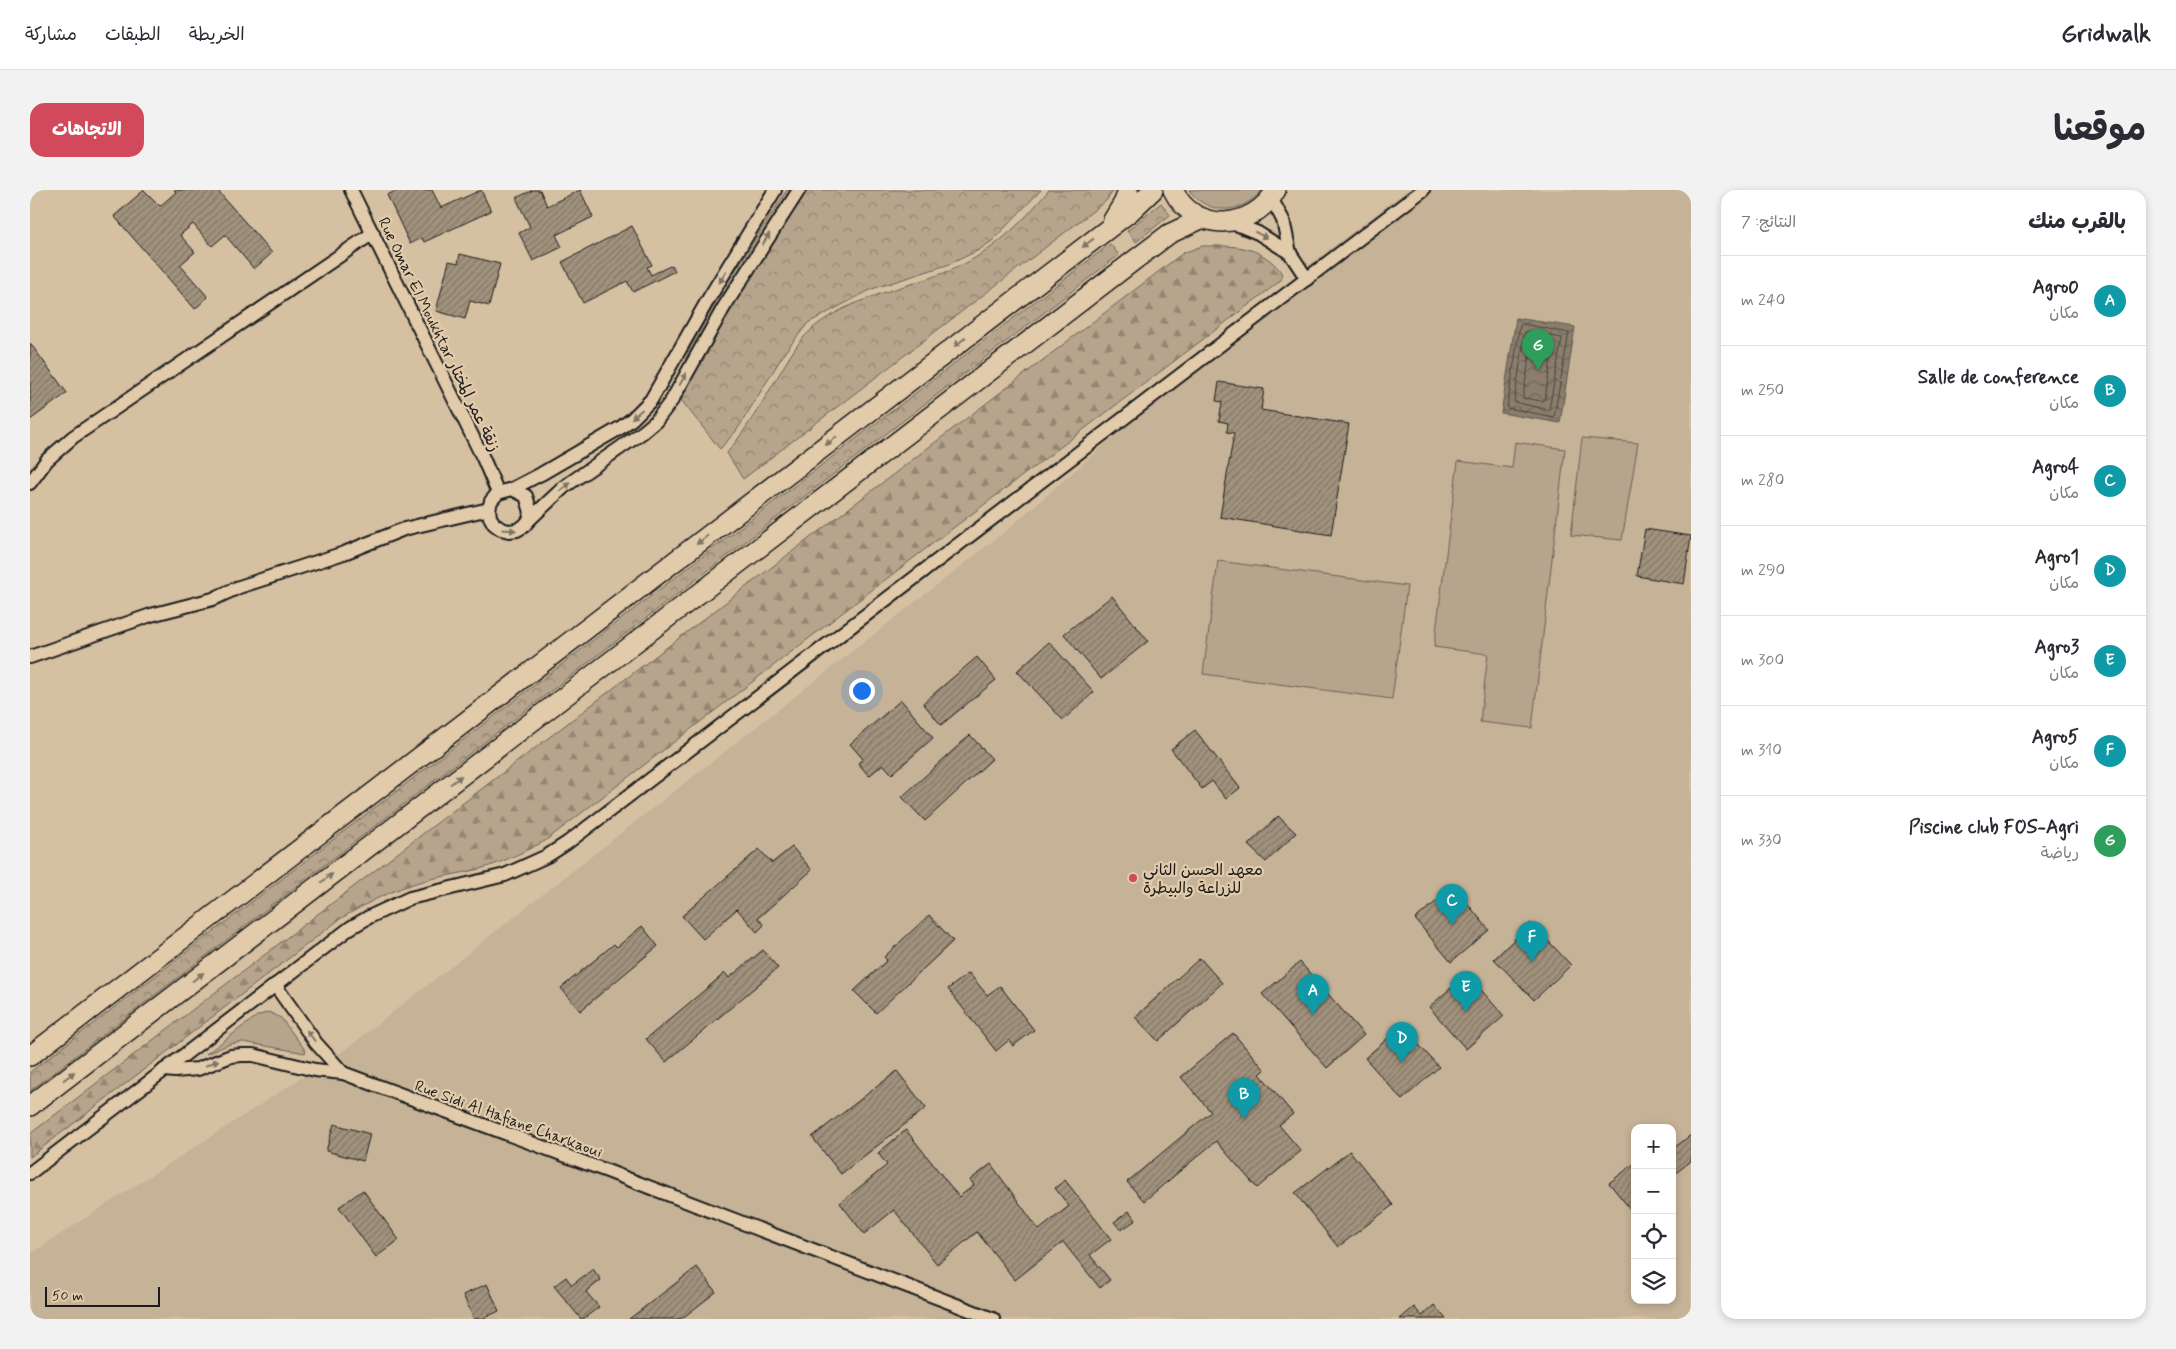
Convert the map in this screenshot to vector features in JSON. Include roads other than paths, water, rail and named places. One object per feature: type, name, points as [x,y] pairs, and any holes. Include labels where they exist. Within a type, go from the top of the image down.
[{"type":"main road","points":[[1107,228],[1124,202],[1128,190]]},
{"type":"main road","points":[[30,1056],[1130,212],[1153,190]]},
{"type":"main road","points":[[1173,190],[1187,208],[1203,218],[1212,221],[1230,222],[1246,218],[1260,210],[1274,194]]},
{"type":"main road","points":[[30,1106],[1124,268],[1169,234],[1203,218]]},
{"type":"street","name":"Rue Omar El Moukhtar زنقة عمر المختار","points":[[351,190],[374,233],[483,458],[498,493]]},
{"type":"street","points":[[775,190],[709,298],[657,391],[643,409],[620,428],[541,474],[512,489],[498,493],[491,501],[489,509],[492,521],[497,527],[505,530],[517,530],[564,488],[656,421],[672,400],[724,307],[775,224],[799,190]]},
{"type":"street","points":[[30,1173],[350,928],[389,907],[431,892],[505,875],[547,856],[567,842],[1423,190]]},
{"type":"street","points":[[1274,194],[1283,220],[1290,253],[1308,279]]},
{"type":"street","points":[[1230,222],[1258,233],[1290,253]]},
{"type":"street","points":[[30,483],[47,460],[73,437],[374,233]]},
{"type":"street","points":[[512,489],[520,492],[528,500],[531,512],[529,520]]},
{"type":"street","points":[[30,657],[151,615],[213,599],[239,587],[344,553],[404,529],[489,509]]},
{"type":"street","points":[[274,985],[320,1048],[343,1073]]},
{"type":"street","name":"Rue Sidi Al Hafiane Charkaoui","points":[[164,1070],[198,1069],[231,1056],[253,1055],[315,1070],[343,1073],[608,1171],[993,1319]]},
{"type":"water","points":[[1516,318],[1575,327],[1560,423],[1501,413]]},
{"type":"place","name":"Piscine club FOS-Agri","points":[[1538,370]]},
{"type":"place","name":"معهد الحسن الثاني للزراعة والبيطرة","points":[[1133,878]]},
{"type":"place","name":"Agro4","points":[[1452,925]]},
{"type":"place","name":"Agro5","points":[[1532,962]]},
{"type":"place","name":"Agro3","points":[[1466,1012]]},
{"type":"place","name":"Agro0","points":[[1313,1015]]},
{"type":"place","name":"Agro1","points":[[1402,1063]]},
{"type":"place","name":"Salle de conference","points":[[1244,1119]]}]
